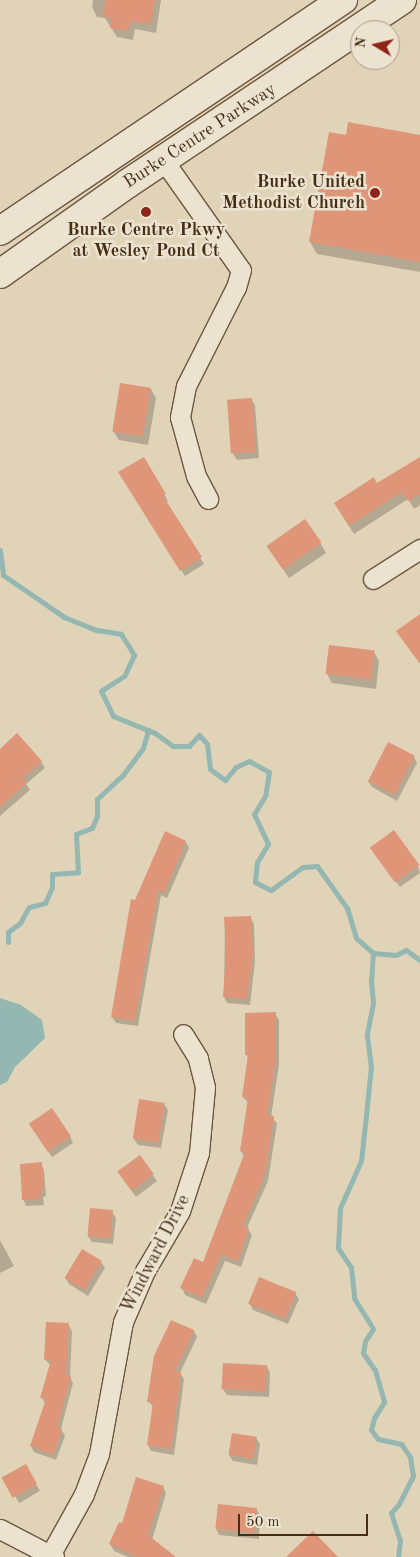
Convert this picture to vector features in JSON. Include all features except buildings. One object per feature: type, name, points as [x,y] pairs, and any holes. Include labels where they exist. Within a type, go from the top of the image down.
[{"type":"main road","name":"Burke Centre Parkway","points":[[0,231],[343,0]]},
{"type":"main road","name":"Burke Centre Parkway","points":[[0,274],[164,160],[402,0]]},
{"type":"street","points":[[164,160],[241,270],[236,287],[186,386],[180,417],[196,476],[208,499]]},
{"type":"street","points":[[373,579],[420,549]]},
{"type":"street","name":"Windward Drive","points":[[51,1556],[84,1494],[99,1454],[123,1322],[145,1270],[180,1212],[199,1153],[205,1087],[198,1058],[183,1034]]},
{"type":"street","points":[[0,1529],[51,1556]]},
{"type":"water","points":[[0,998],[21,1005],[42,1020],[45,1038],[15,1067],[7,1082],[0,1085]]},
{"type":"waterway","points":[[0,550],[3,575],[64,617],[97,630],[121,634],[134,655],[124,676],[101,691],[113,716],[155,733],[173,746],[189,746],[199,735],[207,744],[210,769],[225,780],[236,767],[249,761],[269,772],[265,796],[254,814],[268,844],[257,862],[255,882],[271,890],[303,867],[317,866],[347,908],[356,938],[373,953],[396,955],[406,950],[420,960]]},
{"type":"waterway","points":[[8,942],[8,932],[20,923],[29,907],[45,903],[52,887],[52,874],[78,872],[76,834],[92,828],[97,816],[97,799],[122,776],[143,748],[148,730]]},
{"type":"waterway","points":[[373,953],[371,980],[373,1003],[367,1035],[371,1066],[361,1161],[340,1208],[338,1248],[351,1267],[354,1298],[373,1329],[365,1341],[363,1353],[375,1370],[384,1402],[374,1418],[371,1430],[378,1439],[401,1444],[410,1457],[413,1476],[399,1504],[391,1513],[400,1541],[398,1557]]},
{"type":"place","name":"Burke United Methodist Church","points":[[375,193]]},
{"type":"place","name":"Burke Centre Pkwy at Wesley Pond Ct","points":[[146,212]]}]
